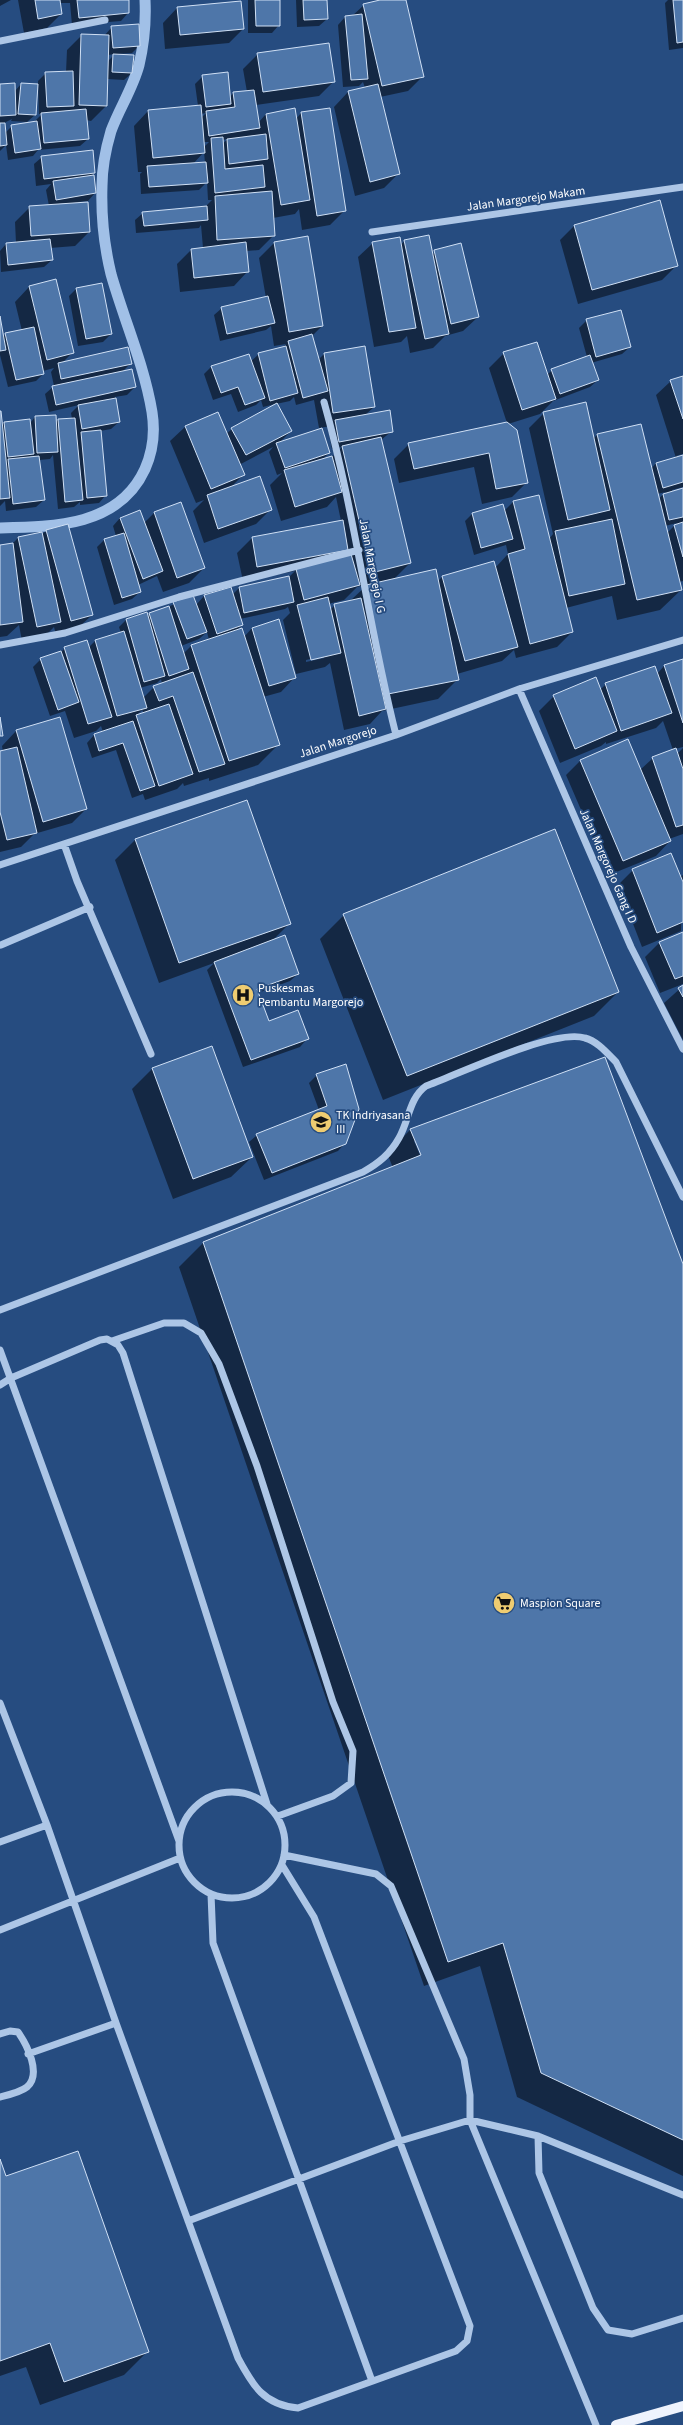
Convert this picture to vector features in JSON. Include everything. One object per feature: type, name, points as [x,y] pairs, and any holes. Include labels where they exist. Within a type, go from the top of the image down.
[{"type":"main road","points":[[616,2425],[683,2406]]},
{"type":"street","points":[[0,41],[106,20]]},
{"type":"street","name":"Jalan Margorejo Makam","points":[[372,232],[683,187]]},
{"type":"street","name":"Jalan Margorejo I G","points":[[324,402],[340,459],[359,550],[382,682],[396,735]]},
{"type":"street","points":[[0,645],[65,633],[178,597],[359,550]]},
{"type":"street","name":"Jalan Margorejo","points":[[0,865],[396,735],[519,689],[683,640]]},
{"type":"street","name":"Jalan Margorejo Gang I D","points":[[519,689],[631,947],[683,1049]]},
{"type":"street","points":[[64,844],[77,881],[90,907],[151,1054]]},
{"type":"street","points":[[1,945],[90,907]]},
{"type":"street","points":[[0,1310],[364,1172],[378,1164],[392,1149],[400,1137],[414,1099],[419,1091],[426,1086],[544,1041],[570,1036],[585,1038],[601,1048],[616,1062],[683,1197]]},
{"type":"street","points":[[0,1385],[11,1378],[100,1340],[112,1341],[164,1323],[184,1323],[201,1333],[219,1364],[257,1466],[333,1702],[353,1751],[351,1783],[333,1796],[278,1816]]},
{"type":"street","points":[[112,1341],[123,1353],[267,1804]]},
{"type":"street","points":[[0,1350],[178,1841],[180,1858],[186,1873],[197,1885],[212,1894],[228,1899],[245,1896],[260,1890],[273,1879],[282,1865],[284,1855],[284,1832],[278,1816],[267,1804],[253,1795],[236,1791],[220,1793],[204,1799],[191,1810],[183,1824],[178,1841]]},
{"type":"street","points":[[0,1703],[47,1824],[116,2023],[238,2358],[263,2395],[282,2406],[298,2408],[456,2351],[467,2341],[470,2334],[470,2326],[314,1917],[282,1865]]},
{"type":"street","points":[[0,1842],[47,1824]]},
{"type":"street","points":[[284,1855],[376,1874],[391,1886],[464,2059],[470,2095],[470,2120],[596,2425]]},
{"type":"street","points":[[0,1930],[180,1858]]},
{"type":"street","points":[[212,1894],[213,1943],[297,2180],[372,2381]]},
{"type":"street","points":[[28,2054],[116,2023]]},
{"type":"street","points":[[0,2034],[10,2031],[18,2032],[35,2072],[32,2081],[26,2088],[0,2097]]},
{"type":"street","points":[[188,2221],[400,2140],[470,2120],[538,2136],[683,2195]]},
{"type":"street","points":[[538,2136],[539,2173],[593,2308],[608,2330],[632,2334],[683,2318]]},
{"type":"building","points":[[35,0],[60,0],[62,14],[38,19]]},
{"type":"building","points":[[77,0],[129,0],[129,13],[79,18]]},
{"type":"building","points":[[255,0],[280,0],[280,26],[256,26]]},
{"type":"building","points":[[303,0],[327,0],[328,19],[304,20]]},
{"type":"building","points":[[380,0],[406,0],[424,77],[382,86],[363,4]]},
{"type":"building","points":[[673,0],[683,0],[683,42],[677,43]]},
{"type":"building","points":[[241,1],[244,29],[180,35],[177,7]]},
{"type":"building","points":[[362,14],[368,79],[351,80],[345,16]]},
{"type":"building","points":[[139,24],[140,46],[113,48],[111,26]]},
{"type":"building","points":[[81,34],[109,35],[107,106],[79,105]]},
{"type":"building","points":[[329,43],[335,82],[263,92],[257,53]]},
{"type":"building","points":[[113,54],[134,55],[132,73],[112,72]]},
{"type":"building","points":[[73,71],[74,106],[47,107],[45,72]]},
{"type":"building","points":[[228,72],[231,104],[206,107],[202,75]]},
{"type":"building","points":[[15,83],[16,115],[0,116],[0,84]]},
{"type":"building","points":[[21,83],[38,84],[36,115],[18,114]]},
{"type":"building","points":[[378,84],[400,174],[370,182],[348,91]]},
{"type":"building","points":[[254,90],[260,128],[209,136],[206,111],[235,107],[233,92]]},
{"type":"building","points":[[201,105],[205,153],[153,158],[148,110]]},
{"type":"building","points":[[295,108],[310,200],[281,205],[266,114]]},
{"type":"building","points":[[330,108],[346,211],[317,216],[301,112]]},
{"type":"building","points":[[86,109],[89,139],[44,143],[41,113]]},
{"type":"building","points":[[37,121],[41,149],[15,153],[11,125]]},
{"type":"building","points":[[0,123],[5,123],[7,145],[0,146]]},
{"type":"building","points":[[266,134],[268,159],[229,164],[227,139]]},
{"type":"building","points":[[223,137],[225,169],[263,165],[265,187],[215,193],[211,138]]},
{"type":"building","points":[[93,150],[95,173],[44,179],[41,156]]},
{"type":"building","points":[[206,162],[208,183],[149,187],[147,166]]},
{"type":"building","points":[[94,175],[96,193],[56,200],[53,181]]},
{"type":"building","points":[[272,191],[275,236],[217,240],[215,196]]},
{"type":"building","points":[[660,200],[678,266],[592,290],[574,225]]},
{"type":"building","points":[[88,202],[90,232],[31,236],[29,206]]},
{"type":"building","points":[[207,206],[208,220],[144,226],[142,212]]},
{"type":"building","points":[[429,235],[449,334],[425,339],[404,240]]},
{"type":"building","points":[[308,236],[323,326],[289,332],[274,242]]},
{"type":"building","points":[[400,237],[416,328],[389,332],[372,242]]},
{"type":"building","points":[[50,239],[53,260],[8,265],[6,243]]},
{"type":"building","points":[[246,242],[249,272],[194,278],[191,249]]},
{"type":"building","points":[[461,243],[479,317],[451,324],[434,250]]},
{"type":"building","points":[[56,279],[74,353],[47,360],[29,286]]},
{"type":"building","points":[[102,283],[112,334],[86,339],[76,288]]},
{"type":"building","points":[[268,296],[275,323],[227,334],[221,307]]},
{"type":"building","points":[[621,310],[631,347],[596,357],[586,319]]},
{"type":"building","points":[[0,316],[6,350],[0,351]]},
{"type":"building","points":[[34,327],[44,374],[16,380],[5,333]]},
{"type":"building","points":[[312,334],[328,391],[303,398],[288,341]]},
{"type":"building","points":[[537,342],[556,399],[522,410],[503,352]]},
{"type":"building","points":[[286,346],[298,393],[270,401],[258,353]]},
{"type":"building","points":[[365,346],[375,407],[333,413],[324,353]]},
{"type":"building","points":[[128,347],[132,364],[61,379],[58,363]]},
{"type":"building","points":[[249,354],[265,398],[245,405],[238,387],[221,393],[211,366]]},
{"type":"building","points":[[590,355],[599,380],[560,394],[551,369]]},
{"type":"building","points":[[132,369],[136,387],[56,405],[52,386]]},
{"type":"building","points":[[683,376],[683,419],[670,380]]},
{"type":"building","points":[[116,398],[120,422],[82,429],[78,405]]},
{"type":"building","points":[[586,402],[610,510],[568,520],[543,412]]},
{"type":"building","points":[[277,403],[292,431],[246,455],[231,428]]},
{"type":"building","points":[[390,410],[393,432],[339,442],[335,420]]},
{"type":"building","points":[[0,411],[10,498],[0,499]]},
{"type":"building","points":[[218,412],[245,475],[211,489],[185,426]]},
{"type":"building","points":[[56,415],[58,452],[37,453],[35,416]]},
{"type":"building","points":[[75,418],[83,500],[65,502],[58,419]]},
{"type":"building","points":[[30,419],[34,454],[8,457],[4,422]]},
{"type":"building","points":[[507,422],[517,430],[528,483],[496,489],[489,453],[414,469],[408,443]]},
{"type":"building","points":[[641,424],[682,590],[637,600],[597,434]]},
{"type":"building","points":[[322,428],[330,453],[285,468],[276,443]]},
{"type":"building","points":[[101,430],[107,496],[87,498],[81,432]]},
{"type":"building","points":[[381,437],[411,563],[371,573],[342,446]]},
{"type":"building","points":[[683,455],[683,482],[663,488],[656,463]]},
{"type":"building","points":[[39,456],[45,500],[13,504],[8,459]]},
{"type":"building","points":[[332,456],[342,492],[295,507],[284,470]]},
{"type":"building","points":[[260,476],[272,510],[218,529],[207,495]]},
{"type":"building","points":[[683,488],[683,517],[669,520],[663,494]]},
{"type":"building","points":[[539,495],[573,632],[530,644],[508,554],[525,549],[513,501]]},
{"type":"building","points":[[181,502],[205,568],[177,578],[154,512]]},
{"type":"building","points":[[503,504],[513,539],[481,548],[472,513]]},
{"type":"building","points":[[140,510],[163,571],[143,579],[120,518]]},
{"type":"building","points":[[612,519],[625,584],[569,596],[555,531]]},
{"type":"building","points":[[343,520],[348,550],[257,567],[252,537]]},
{"type":"building","points":[[683,522],[683,557],[674,525]]},
{"type":"building","points":[[68,524],[93,615],[71,621],[46,530]]},
{"type":"building","points":[[42,532],[61,622],[37,627],[18,537]]},
{"type":"building","points":[[124,533],[141,592],[122,598],[104,539]]},
{"type":"building","points":[[13,543],[23,622],[0,625],[0,545]]},
{"type":"building","points":[[351,554],[360,585],[304,600],[296,569]]},
{"type":"building","points":[[494,561],[518,647],[465,661],[442,576]]},
{"type":"building","points":[[436,569],[459,680],[388,694],[366,585]]},
{"type":"building","points":[[289,576],[294,602],[244,613],[239,587]]},
{"type":"building","points":[[231,587],[243,625],[217,634],[204,595]]},
{"type":"building","points":[[193,595],[207,632],[187,639],[173,602]]},
{"type":"building","points":[[328,597],[341,653],[311,660],[297,605]]},
{"type":"building","points":[[361,598],[386,709],[359,716],[334,604]]},
{"type":"building","points":[[169,606],[189,669],[169,676],[149,613]]},
{"type":"building","points":[[147,612],[165,676],[144,682],[126,619]]},
{"type":"building","points":[[279,619],[296,678],[269,686],[252,628]]},
{"type":"building","points":[[242,628],[280,745],[229,761],[191,645]]},
{"type":"building","points":[[124,631],[147,708],[117,716],[95,640]]},
{"type":"building","points":[[87,640],[112,717],[88,724],[64,647]]},
{"type":"building","points":[[61,651],[79,702],[58,710],[40,658]]},
{"type":"building","points":[[683,659],[683,723],[664,665]]},
{"type":"building","points":[[655,666],[672,713],[621,731],[605,683]]},
{"type":"building","points":[[193,672],[225,764],[199,772],[173,696],[159,701],[153,686]]},
{"type":"building","points":[[596,677],[617,731],[575,749],[553,695]]},
{"type":"building","points":[[169,704],[193,774],[159,786],[136,715]]},
{"type":"building","points":[[0,717],[3,736],[0,736]]},
{"type":"building","points":[[60,717],[87,809],[43,822],[16,730]]},
{"type":"building","points":[[133,721],[155,786],[140,791],[123,743],[99,751],[94,734]]},
{"type":"building","points":[[628,739],[671,841],[623,861],[580,760]]},
{"type":"building","points":[[17,747],[37,833],[7,840],[0,812],[0,751]]},
{"type":"building","points":[[676,748],[683,769],[683,825],[676,827],[652,757]]},
{"type":"building","points":[[247,800],[291,924],[179,963],[135,839]]},
{"type":"building","points":[[555,829],[619,992],[407,1076],[343,914]]},
{"type":"building","points":[[671,853],[683,882],[683,922],[657,933],[632,869]]},
{"type":"building","points":[[683,932],[683,976],[675,979],[659,942]]},
{"type":"building","name":"Puskesmas Pembantu Margorejo","points":[[285,935],[299,974],[257,989],[269,1021],[298,1010],[309,1039],[251,1060],[214,962]]},
{"type":"building","points":[[683,985],[683,997],[678,988]]},
{"type":"building","points":[[212,1046],[253,1157],[193,1179],[152,1068]]},
{"type":"building","name":"Maspion Square","points":[[605,1057],[683,1264],[683,2140],[541,2073],[503,1943],[448,1962],[203,1242],[421,1155],[410,1129]]},
{"type":"building","name":"TK Indriyasana III","points":[[346,1064],[359,1109],[346,1144],[272,1173],[256,1134],[327,1106],[316,1074]]},
{"type":"building","points":[[78,2151],[149,2352],[64,2382],[50,2343],[0,2361],[0,2159],[6,2176]]},
{"type":"waterway","points":[[0,528],[21,528],[63,524],[83,520],[102,512],[119,502],[134,488],[145,469],[152,448],[152,412],[139,359],[111,274],[105,241],[102,197],[102,179],[106,151],[111,131],[139,65],[144,32],[145,0]]},
{"type":"place","name":"Puskesmas Pembantu Margorejo","points":[[243,995]]},
{"type":"place","name":"TK Indriyasana III","points":[[321,1122]]},
{"type":"place","name":"Maspion Square","points":[[504,1603]]}]
